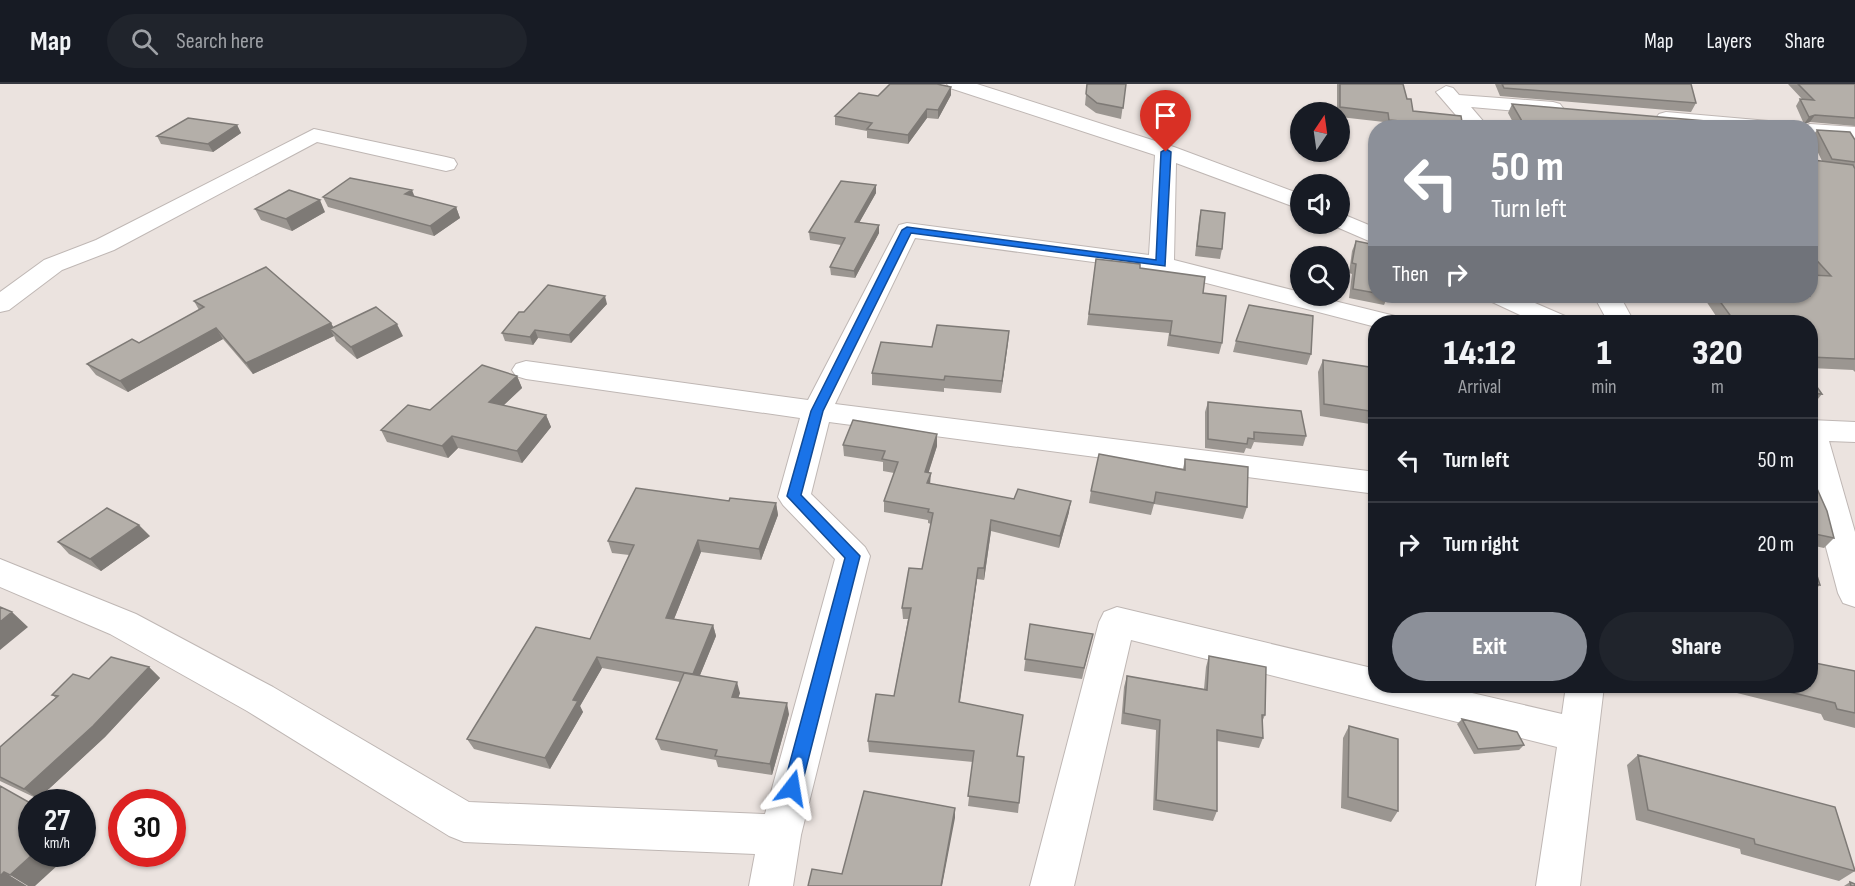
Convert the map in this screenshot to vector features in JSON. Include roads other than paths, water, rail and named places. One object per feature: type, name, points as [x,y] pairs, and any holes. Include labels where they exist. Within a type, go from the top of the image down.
[{"type":"street","points":[[957,84],[1166,152],[1290,198]]},
{"type":"street","points":[[1439,84],[1471,120]]},
{"type":"street","points":[[1452,100],[1567,110]]},
{"type":"street","points":[[1648,117],[1684,120]]},
{"type":"street","points":[[1818,131],[1855,133]]},
{"type":"street","points":[[0,304],[53,264],[105,245],[314,135],[446,164]]},
{"type":"street","points":[[1161,264],[1166,152]]},
{"type":"street","points":[[1350,225],[1368,233]]},
{"type":"street","points":[[771,886],[780,835],[853,556],[794,496],[817,411],[907,230],[1161,264],[1368,317]]},
{"type":"street","points":[[1514,303],[1541,315]]},
{"type":"street","points":[[526,370],[817,411],[1368,482]]},
{"type":"street","points":[[1818,430],[1855,432]]},
{"type":"street","points":[[1818,456],[1855,593]]},
{"type":"street","points":[[0,572],[123,624],[260,699],[464,822],[780,835]]},
{"type":"street","points":[[1052,886],[1117,622],[1368,683]]},
{"type":"street","points":[[1408,693],[1578,735]]},
{"type":"street","points":[[1558,886],[1584,693]]}]
